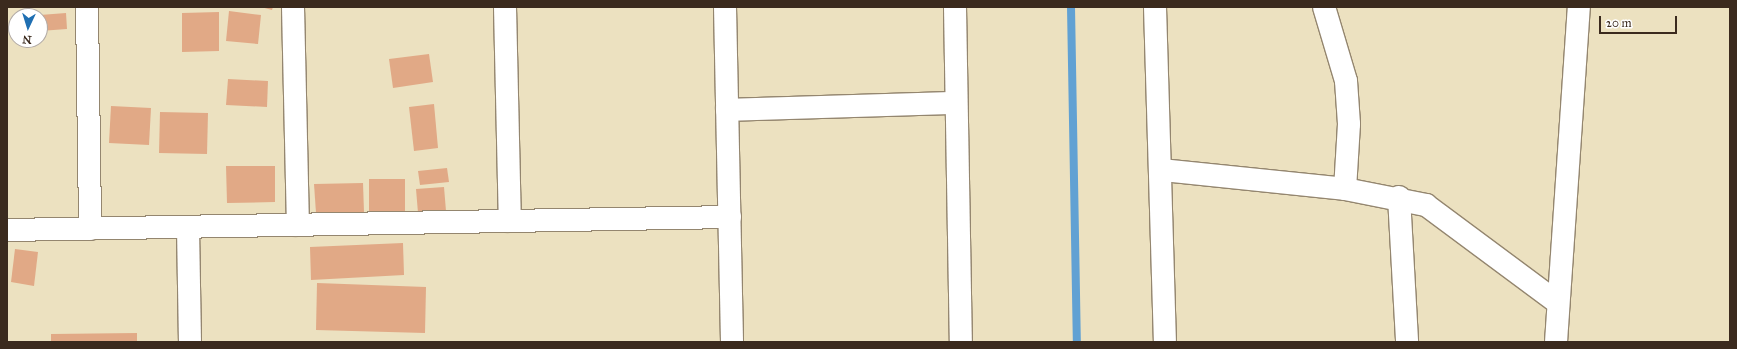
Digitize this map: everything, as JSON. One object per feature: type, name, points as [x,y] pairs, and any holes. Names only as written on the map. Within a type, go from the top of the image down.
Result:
[{"type":"street","points":[[87,7],[90,229]]},
{"type":"street","points":[[293,7],[298,225]]},
{"type":"street","points":[[505,7],[510,221]]},
{"type":"street","points":[[725,7],[732,342]]},
{"type":"street","points":[[955,7],[961,342]]},
{"type":"street","points":[[1155,7],[1162,170],[1165,342]]},
{"type":"street","points":[[1324,7],[1346,81],[1349,124],[1345,189]]},
{"type":"street","points":[[1556,342],[1578,7]]},
{"type":"street","points":[[727,110],[956,103]]},
{"type":"street","points":[[1162,170],[1345,189],[1399,197],[1426,205],[1558,303]]},
{"type":"street","points":[[1399,197],[1407,342]]},
{"type":"street","points":[[7,230],[188,228],[730,217]]},
{"type":"street","points":[[188,228],[190,342]]},
{"type":"building","points":[[261,7],[273,7],[272,10]]},
{"type":"building","points":[[229,11],[261,15],[258,44],[226,41]]},
{"type":"building","points":[[219,12],[219,51],[182,52],[182,13]]},
{"type":"building","points":[[66,13],[67,29],[48,30],[48,14]]},
{"type":"building","points":[[429,54],[433,82],[393,88],[389,59]]},
{"type":"building","points":[[228,79],[268,81],[267,107],[226,105]]},
{"type":"building","points":[[434,104],[438,148],[414,151],[409,107]]},
{"type":"building","points":[[111,106],[151,108],[149,145],[109,143]]},
{"type":"building","points":[[160,112],[208,113],[207,154],[159,153]]},
{"type":"building","points":[[226,166],[275,166],[275,202],[227,203]]},
{"type":"building","points":[[447,168],[449,182],[420,185],[418,171]]},
{"type":"building","points":[[369,179],[405,179],[405,213],[369,212]]},
{"type":"building","points":[[363,183],[364,212],[316,213],[314,184]]},
{"type":"building","points":[[444,187],[446,211],[418,213],[416,189]]},
{"type":"building","points":[[403,243],[404,275],[311,280],[310,247]]},
{"type":"building","points":[[15,249],[38,252],[34,286],[11,282]]},
{"type":"building","points":[[317,283],[426,287],[425,333],[316,330]]},
{"type":"building","points":[[137,333],[137,342],[51,342],[51,334]]},
{"type":"waterway","points":[[1071,7],[1077,342]]}]
